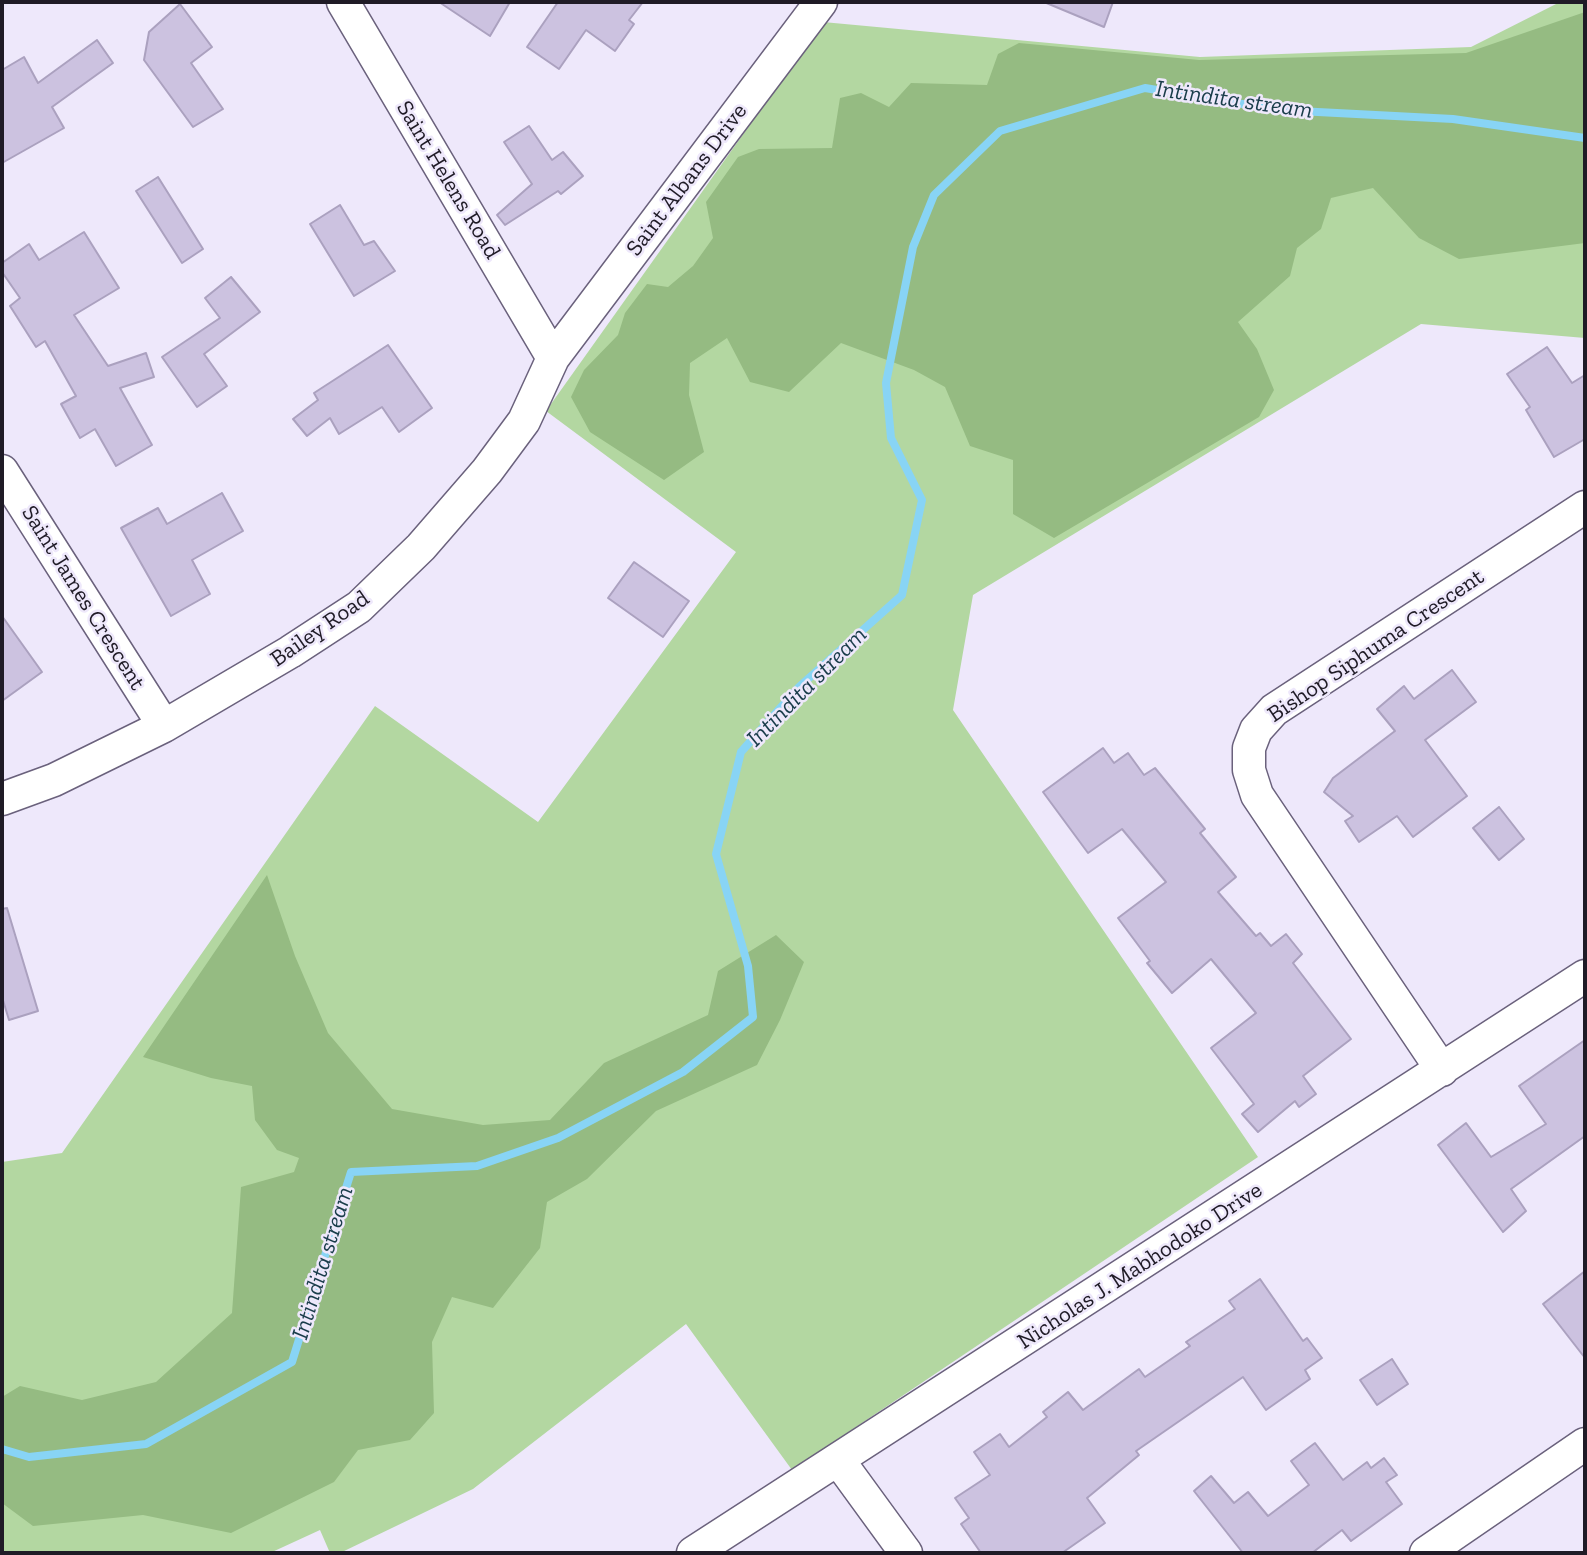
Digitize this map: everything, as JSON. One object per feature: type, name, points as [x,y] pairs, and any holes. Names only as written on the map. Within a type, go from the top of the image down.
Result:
[{"type":"street","name":"Saint Helens Road","points":[[343,2],[553,358]]},
{"type":"street","name":"Saint Albans Drive","points":[[553,358],[821,2]]},
{"type":"street","name":"Bailey Road","points":[[2,799],[54,780],[164,726],[290,652],[359,607],[421,547],[487,471],[524,421],[553,358]]},
{"type":"street","name":"Saint James Crescent","points":[[2,471],[164,726]]},
{"type":"street","name":"Bishop Siphuma Crescent","points":[[1442,1070],[1257,795],[1249,770],[1249,748],[1256,730],[1274,710],[1585,507]]},
{"type":"street","name":"Nicholas J. Mabhodoko Drive","points":[[693,1553],[1585,976]]},
{"type":"street","points":[[1426,1553],[1585,1444]]},
{"type":"street","points":[[839,1461],[906,1553]]},
{"type":"green space","points":[[1560,2],[1585,2],[1585,338],[1421,324],[973,595],[953,710],[1258,1157],[792,1470],[686,1324],[473,1489],[340,1553],[330,1553],[320,1530],[270,1553],[2,1553],[2,1162],[62,1153],[375,706],[538,822],[736,552],[546,411],[823,22],[1200,57],[1471,47]]},
{"type":"green space","points":[[1585,12],[1585,243],[1459,259],[1419,238],[1373,188],[1331,198],[1321,229],[1297,248],[1290,276],[1238,322],[1257,349],[1274,390],[1259,417],[1054,538],[1013,514],[1013,460],[970,446],[945,387],[914,370],[841,343],[789,392],[750,382],[727,338],[690,363],[689,395],[704,452],[664,480],[590,432],[571,397],[584,370],[618,335],[625,313],[647,284],[668,287],[693,266],[713,238],[706,202],[738,157],[759,149],[832,148],[840,98],[861,93],[889,107],[911,83],[987,85],[998,54],[1019,43],[1199,60],[1466,53]]},
{"type":"green space","points":[[267,875],[295,956],[328,1033],[392,1109],[483,1125],[550,1120],[604,1063],[708,1015],[718,971],[776,935],[804,962],[780,1020],[757,1065],[656,1111],[587,1179],[547,1202],[540,1248],[493,1308],[452,1297],[432,1342],[434,1413],[410,1440],[358,1450],[334,1482],[231,1533],[143,1515],[33,1526],[2,1503],[2,1397],[20,1386],[82,1400],[156,1382],[232,1313],[241,1187],[294,1172],[299,1158],[277,1150],[255,1120],[252,1086],[211,1078],[143,1057]]},
{"type":"building","points":[[439,2],[510,2],[490,36]]},
{"type":"building","points":[[558,2],[643,2],[629,20],[634,24],[615,51],[586,30],[559,69],[527,47]]},
{"type":"building","points":[[1044,2],[1113,2],[1104,27]]},
{"type":"building","points":[[180,4],[212,47],[191,63],[223,109],[193,127],[144,60],[149,32]]},
{"type":"building","points":[[97,40],[113,63],[52,107],[64,128],[2,163],[2,70],[24,57],[38,83]]},
{"type":"building","points":[[529,126],[552,160],[563,152],[583,176],[561,194],[558,191],[505,225],[497,215],[532,184],[504,142]]},
{"type":"building","points":[[158,177],[203,249],[182,263],[136,191]]},
{"type":"building","points":[[340,205],[364,245],[374,241],[395,271],[354,296],[310,224]]},
{"type":"building","points":[[84,232],[119,288],[74,315],[108,366],[146,353],[154,377],[120,388],[152,445],[116,466],[95,429],[80,438],[61,404],[76,396],[45,341],[36,347],[10,306],[20,298],[2,272],[2,263],[29,244],[39,260]]},
{"type":"building","points":[[231,277],[260,312],[204,354],[227,386],[197,407],[162,357],[220,318],[205,298]]},
{"type":"building","points":[[388,345],[432,408],[399,432],[382,407],[339,434],[330,418],[307,436],[293,419],[318,400],[314,393]]},
{"type":"building","points":[[1547,347],[1572,383],[1585,375],[1585,439],[1554,457],[1526,410],[1530,407],[1507,374]]},
{"type":"building","points":[[222,493],[243,531],[192,560],[210,594],[171,616],[121,528],[158,508],[167,524]]},
{"type":"building","points":[[634,562],[689,601],[663,637],[608,598]]},
{"type":"building","points":[[2,616],[42,672],[2,701]]},
{"type":"building","points":[[1452,670],[1476,702],[1425,740],[1467,796],[1413,837],[1397,816],[1359,842],[1345,821],[1353,816],[1324,792],[1333,778],[1395,731],[1377,709],[1404,686],[1414,699]]},
{"type":"building","points":[[1103,748],[1114,763],[1128,753],[1144,775],[1155,768],[1205,829],[1200,833],[1236,877],[1218,892],[1256,936],[1260,933],[1271,946],[1286,934],[1302,954],[1293,963],[1351,1039],[1303,1076],[1316,1094],[1299,1107],[1295,1101],[1258,1132],[1242,1114],[1254,1104],[1211,1048],[1256,1013],[1211,959],[1172,993],[1147,963],[1150,961],[1118,918],[1166,882],[1122,829],[1088,853],[1043,792]]},
{"type":"building","points":[[1499,807],[1524,839],[1499,860],[1473,828]]},
{"type":"building","points":[[7,908],[38,1011],[9,1020],[2,997],[2,909]]},
{"type":"building","points":[[1585,1040],[1585,1136],[1511,1189],[1526,1211],[1503,1232],[1438,1145],[1466,1123],[1491,1157],[1546,1124],[1519,1086]]},
{"type":"building","points":[[1585,1271],[1585,1358],[1543,1304]]},
{"type":"building","points":[[1260,1279],[1303,1341],[1307,1338],[1322,1358],[1305,1370],[1310,1379],[1266,1410],[1243,1377],[1136,1451],[1139,1455],[1087,1498],[1105,1523],[1062,1553],[981,1553],[961,1524],[969,1518],[955,1498],[990,1475],[974,1452],[1000,1434],[1009,1447],[1047,1417],[1043,1412],[1068,1392],[1083,1410],[1139,1369],[1145,1377],[1190,1346],[1186,1342],[1235,1309],[1229,1301]]},
{"type":"building","points":[[1392,1359],[1408,1384],[1377,1405],[1360,1380]]},
{"type":"building","points":[[1315,1443],[1343,1480],[1367,1462],[1371,1468],[1384,1458],[1397,1475],[1386,1482],[1402,1504],[1351,1541],[1342,1530],[1312,1553],[1243,1553],[1194,1491],[1211,1476],[1234,1503],[1248,1492],[1268,1516],[1309,1485],[1291,1461]]},
{"type":"waterway","name":"Intindita stream","points":[[2,1449],[29,1457],[146,1444],[292,1362],[351,1172],[477,1166],[558,1138],[683,1072],[753,1017],[748,966],[716,854],[741,752],[799,687],[902,595],[922,500],[891,438],[886,383],[913,247],[934,195],[1000,131],[1145,88],[1279,110],[1453,119],[1585,138]]}]
